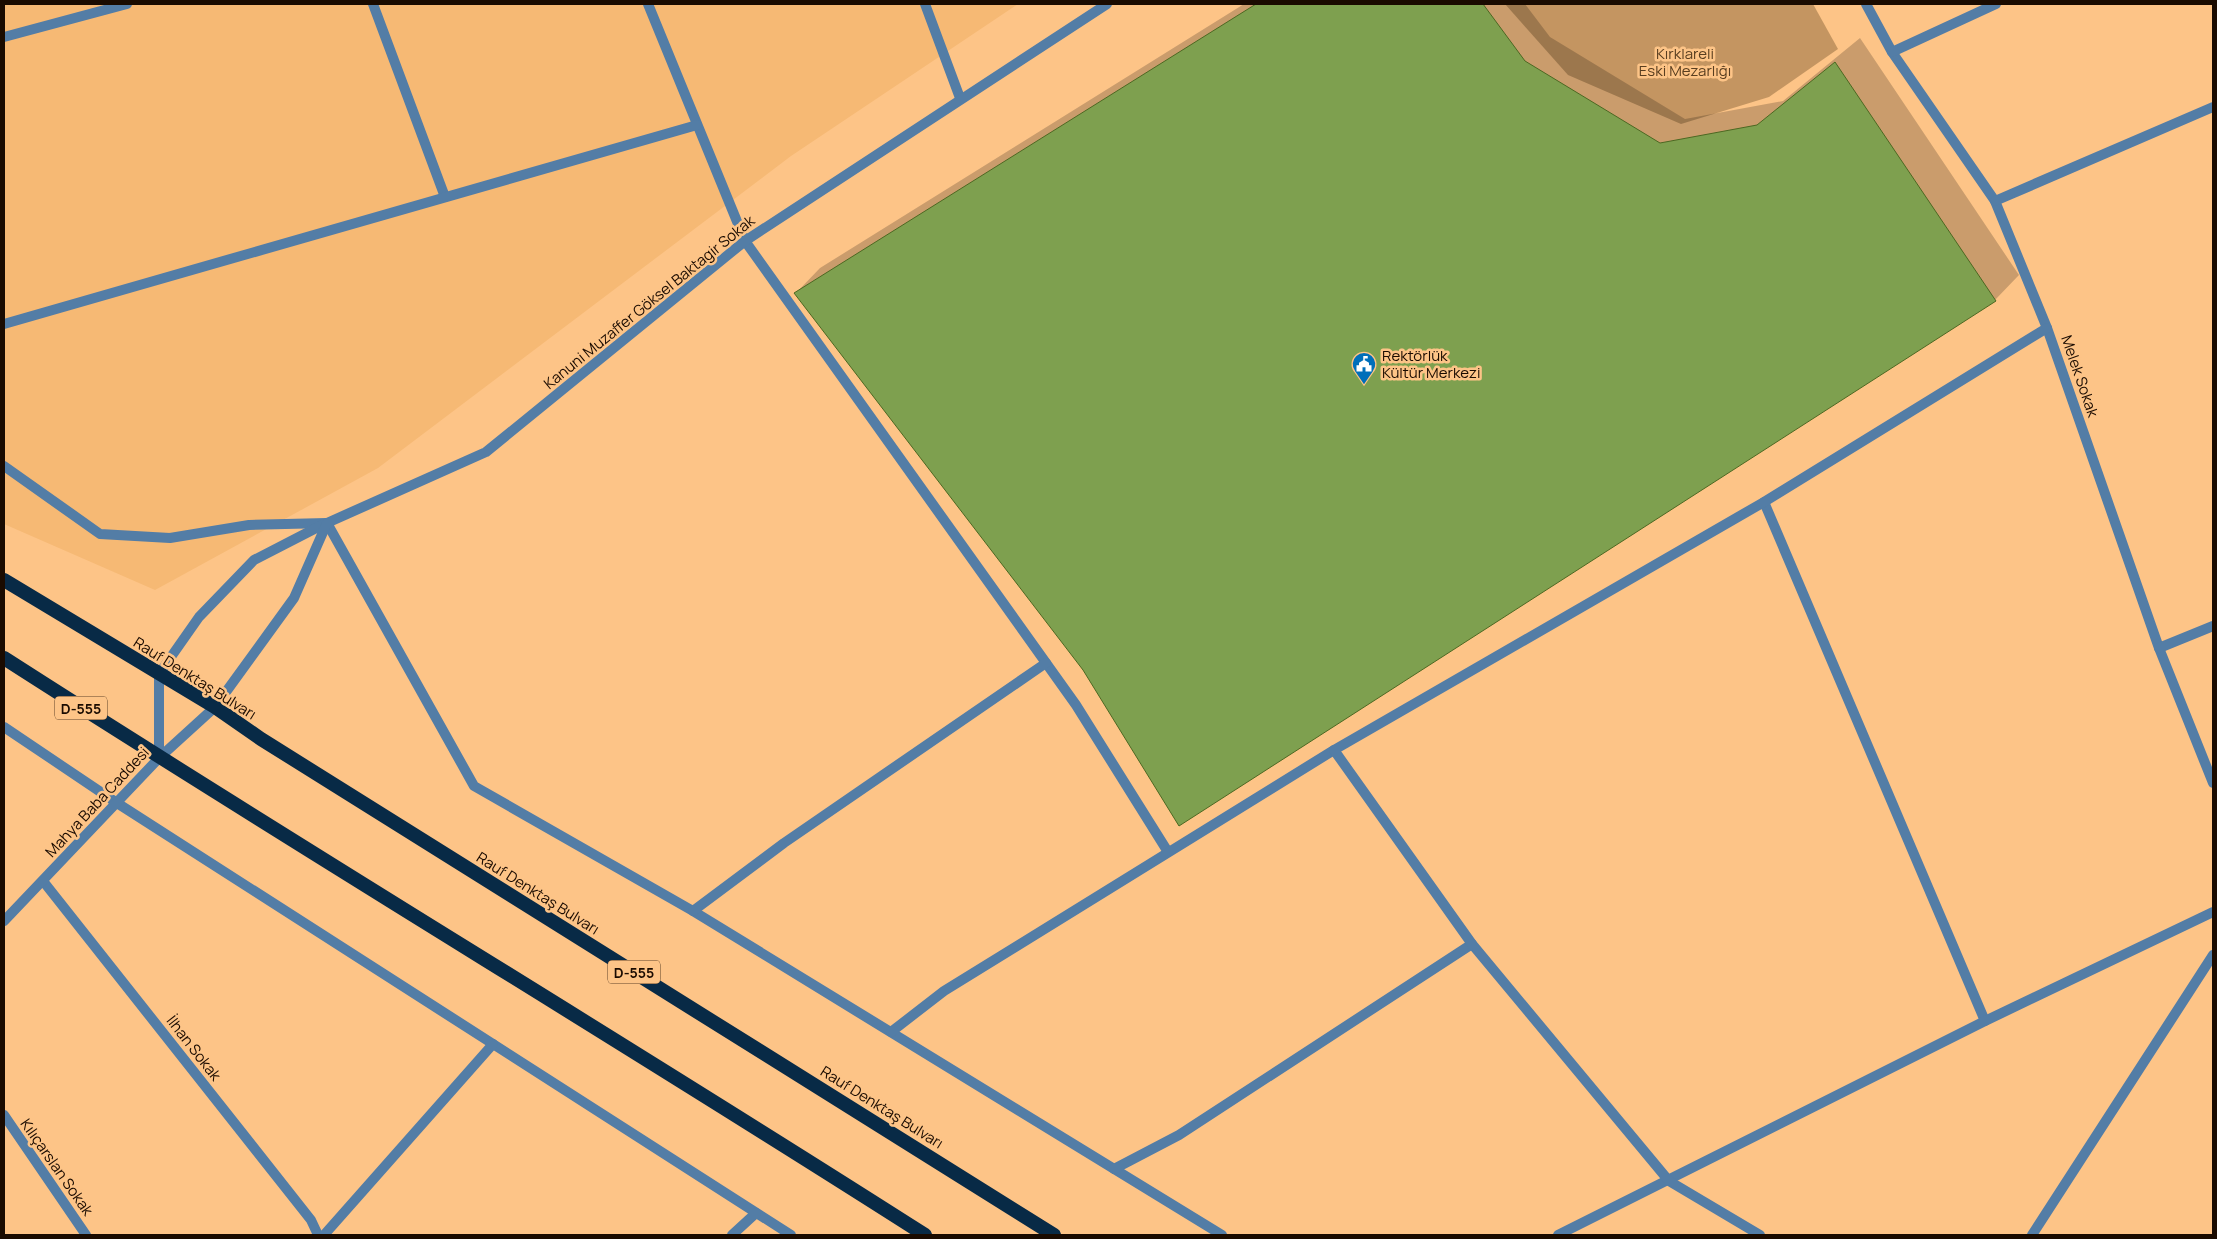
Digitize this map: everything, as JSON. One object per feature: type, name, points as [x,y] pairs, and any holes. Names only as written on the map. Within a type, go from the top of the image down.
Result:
[{"type":"highway","name":"Rauf Denktaş Bulvarı","points":[[4,580],[215,707],[261,739],[1054,1235]]},
{"type":"highway","name":"D-555","points":[[4,658],[160,758],[714,1100],[925,1235]]},
{"type":"street","points":[[4,38],[127,4]]},
{"type":"street","points":[[373,4],[445,197]]},
{"type":"street","points":[[648,4],[745,241],[1076,705],[1168,852]]},
{"type":"street","points":[[925,4],[960,98]]},
{"type":"street","name":"Kanuni Muzaffer Göksel Baktagir Sokak","points":[[159,674],[199,617],[254,560],[327,523],[486,452],[745,241],[960,98],[1107,4]]},
{"type":"street","name":"Melek Sokak","points":[[1866,4],[1892,52],[1994,201],[2047,328],[2159,648],[2213,783]]},
{"type":"street","points":[[1892,52],[1996,4]]},
{"type":"street","points":[[1994,201],[2212,111]]},
{"type":"street","points":[[4,324],[697,125]]},
{"type":"street","points":[[891,1032],[944,991],[1334,750],[1764,502],[2047,328]]},
{"type":"street","points":[[4,466],[100,534],[170,538],[249,525],[327,523]]},
{"type":"street","points":[[1764,502],[1985,1021]]},
{"type":"street","points":[[215,707],[294,598],[327,523]]},
{"type":"street","points":[[327,523],[474,786],[694,911],[1222,1235]]},
{"type":"street","points":[[2159,648],[2213,626]]},
{"type":"street","points":[[694,911],[784,843],[1046,663]]},
{"type":"street","points":[[159,674],[160,758]]},
{"type":"street","name":"Mahya Baba Caddesi","points":[[4,921],[160,758],[215,707]]},
{"type":"street","points":[[4,727],[118,803],[791,1235]]},
{"type":"street","points":[[1334,750],[1472,944],[1669,1181],[1760,1235]]},
{"type":"street","name":"İlhan Sokak","points":[[43,881],[311,1220],[318,1235]]},
{"type":"street","points":[[1558,1235],[1985,1021],[2213,912]]},
{"type":"street","points":[[1114,1169],[1179,1135],[1472,944]]},
{"type":"street","points":[[2032,1235],[2213,955]]},
{"type":"street","points":[[324,1235],[493,1044]]},
{"type":"street","name":"Kılıçarslan Sokak","points":[[4,1115],[86,1235]]},
{"type":"street","points":[[732,1235],[756,1213]]},
{"type":"shaded area","points":[[4,4],[1018,4],[791,156],[378,468],[155,590],[4,524]]},
{"type":"green space","name":"Kırklareli Eski Mezarlığı","points":[[1505,4],[1813,4],[1838,49],[1769,97],[1681,124],[1568,75]]},
{"type":"building","name":"Rektörlük Kültür Merkezi","points":[[1256,4],[1483,4],[1525,61],[1660,143],[1757,125],[1835,62],[1996,301],[1179,826],[1083,670],[794,293]]},
{"type":"place","name":"Rektörlük Kültür Merkezi","points":[[1364,385]]}]
